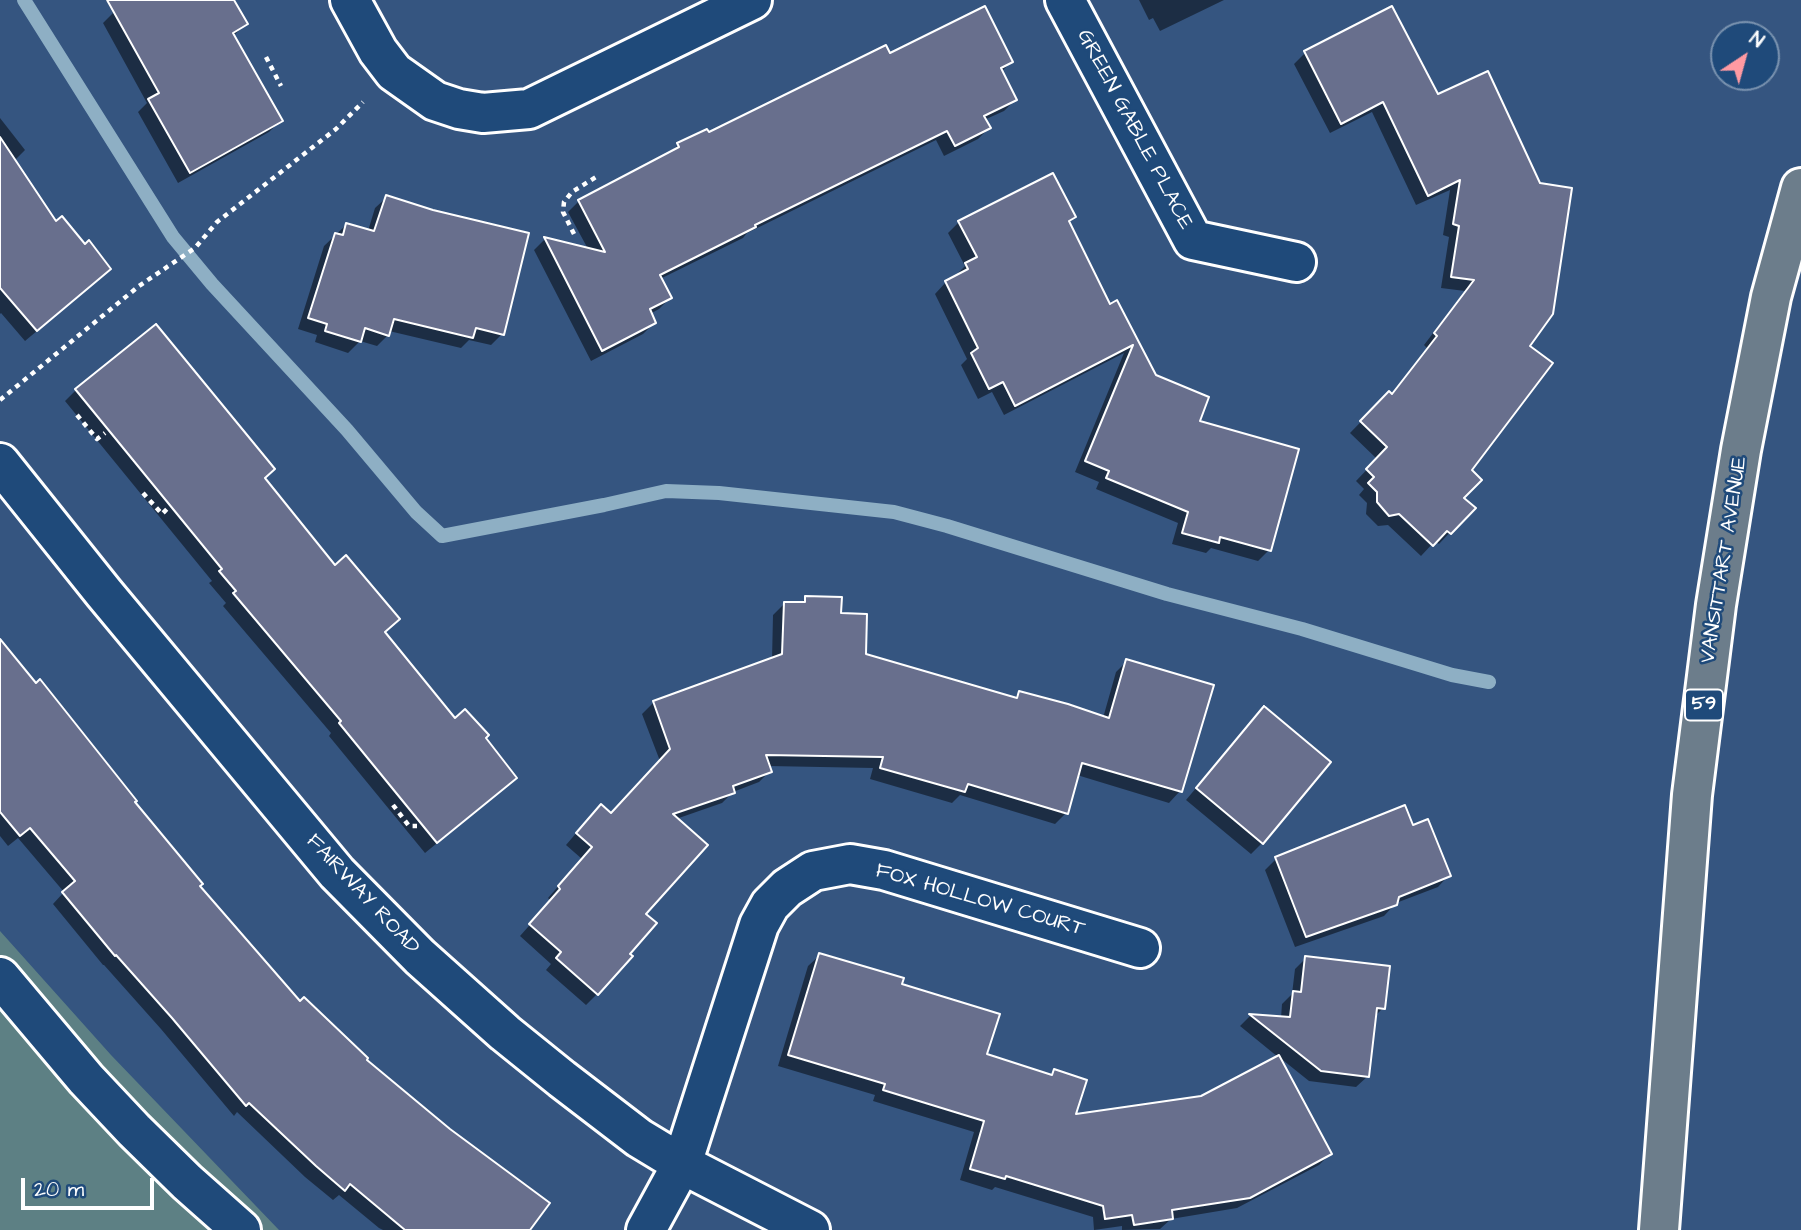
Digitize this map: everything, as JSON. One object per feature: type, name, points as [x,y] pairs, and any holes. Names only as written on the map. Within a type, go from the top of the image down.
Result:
[{"type":"main road","name":"VANSITTART AVENUE","points":[[1659,1230],[1692,795],[1716,605],[1741,450],[1770,297],[1801,188]]},
{"type":"street","points":[[350,0],[378,51],[394,72],[435,101],[458,109],[483,113],[529,109],[752,0]]},
{"type":"street","name":"GREEN GABLE PLACE","points":[[1065,0],[1193,240],[1296,262]]},
{"type":"street","name":"FAIRWAY ROAD","points":[[0,463],[104,593],[337,873],[420,957],[505,1033],[639,1138],[682,1164],[810,1230]]},
{"type":"street","name":"FOX HOLLOW COURT","points":[[646,1230],[682,1164],[758,925],[770,905],[787,888],[813,871],[850,864],[884,870],[1140,948]]},
{"type":"street","points":[[0,977],[86,1079],[134,1130],[187,1182],[242,1230]]},
{"type":"path","points":[[266,57],[281,86]]},
{"type":"path","points":[[0,400],[139,286],[195,248],[217,222],[336,129],[394,72]]},
{"type":"path","points":[[574,234],[563,212],[564,202],[572,192],[596,177]]},
{"type":"path","points":[[77,415],[97,439],[104,433]]},
{"type":"path","points":[[143,493],[162,514],[167,509]]},
{"type":"path","points":[[393,806],[409,825],[417,826]]},
{"type":"green space","points":[[0,931],[111,1055],[279,1230],[0,1230]]},
{"type":"building","points":[[107,0],[234,0],[248,24],[233,33],[283,121],[190,173],[148,99],[159,93]]},
{"type":"building","points":[[985,6],[1013,62],[1001,68],[1017,100],[984,116],[991,128],[955,146],[947,131],[660,275],[672,298],[650,309],[656,323],[602,351],[544,237],[605,252],[578,200],[679,147],[677,143],[707,129],[709,132],[886,45],[890,53]]},
{"type":"building","points":[[1392,6],[1438,94],[1488,71],[1540,183],[1572,188],[1553,314],[1530,346],[1553,363],[1472,470],[1482,480],[1464,498],[1476,508],[1451,534],[1447,531],[1433,546],[1399,514],[1389,516],[1377,502],[1377,492],[1368,483],[1374,477],[1366,469],[1387,447],[1360,421],[1389,391],[1392,394],[1437,336],[1434,333],[1474,280],[1451,277],[1459,226],[1453,224],[1460,180],[1428,196],[1383,102],[1341,124],[1304,51]]},
{"type":"building","points":[[0,137],[56,221],[62,216],[85,244],[89,240],[111,269],[37,331],[0,288]]},
{"type":"building","points":[[1053,173],[1076,217],[1069,221],[1110,304],[1117,300],[1156,375],[1209,397],[1200,421],[1299,449],[1271,551],[1220,537],[1219,543],[1182,533],[1188,512],[1106,478],[1109,471],[1085,461],[1133,345],[1015,406],[1003,382],[989,389],[971,353],[978,348],[945,281],[968,269],[965,263],[977,257],[958,221]]},
{"type":"building","points":[[386,195],[433,210],[529,233],[504,335],[476,328],[473,338],[394,319],[389,336],[365,328],[361,342],[325,331],[327,324],[308,318],[335,233],[343,235],[346,223],[374,231]]},
{"type":"building","points":[[156,324],[275,469],[265,478],[335,565],[346,555],[400,619],[385,632],[455,718],[465,709],[489,735],[486,738],[517,778],[437,843],[339,723],[341,721],[233,593],[236,591],[219,571],[222,569],[75,389]]},
{"type":"building","points":[[805,596],[842,597],[841,613],[867,614],[866,654],[1017,698],[1019,691],[1109,718],[1126,659],[1214,685],[1182,792],[1082,763],[1068,814],[968,784],[965,792],[880,768],[883,757],[766,755],[772,772],[733,786],[735,793],[673,814],[708,845],[646,914],[657,923],[630,954],[633,956],[598,995],[556,958],[561,952],[529,924],[592,847],[576,833],[601,804],[611,813],[670,749],[653,701],[782,654],[784,602],[805,602]]},
{"type":"building","points":[[0,639],[36,683],[40,679],[137,801],[135,802],[203,884],[200,886],[300,1001],[304,997],[368,1058],[367,1060],[450,1129],[550,1203],[530,1230],[405,1230],[350,1184],[345,1191],[249,1103],[246,1106],[62,892],[75,881],[30,828],[20,836],[0,812]]},
{"type":"building","points":[[1264,706],[1331,762],[1263,844],[1196,788]]},
{"type":"building","points":[[1405,805],[1413,825],[1428,819],[1451,876],[1399,897],[1397,905],[1306,937],[1275,857]]},
{"type":"building","points":[[819,953],[904,978],[902,984],[1000,1014],[987,1054],[1052,1075],[1054,1069],[1087,1080],[1076,1114],[1201,1096],[1279,1055],[1332,1154],[1250,1198],[1172,1210],[1173,1219],[1134,1225],[1132,1215],[1105,1219],[1103,1206],[1006,1176],[1005,1179],[970,1169],[984,1121],[883,1090],[885,1084],[788,1055]]},
{"type":"building","points":[[1305,956],[1390,966],[1385,1009],[1377,1008],[1369,1077],[1321,1071],[1249,1014],[1290,1017],[1293,991],[1301,992]]},
{"type":"waterway","points":[[24,0],[173,237],[212,284],[347,430],[416,512],[442,536],[666,491],[719,493],[894,512],[1167,594],[1302,629],[1452,675],[1489,682]]}]
